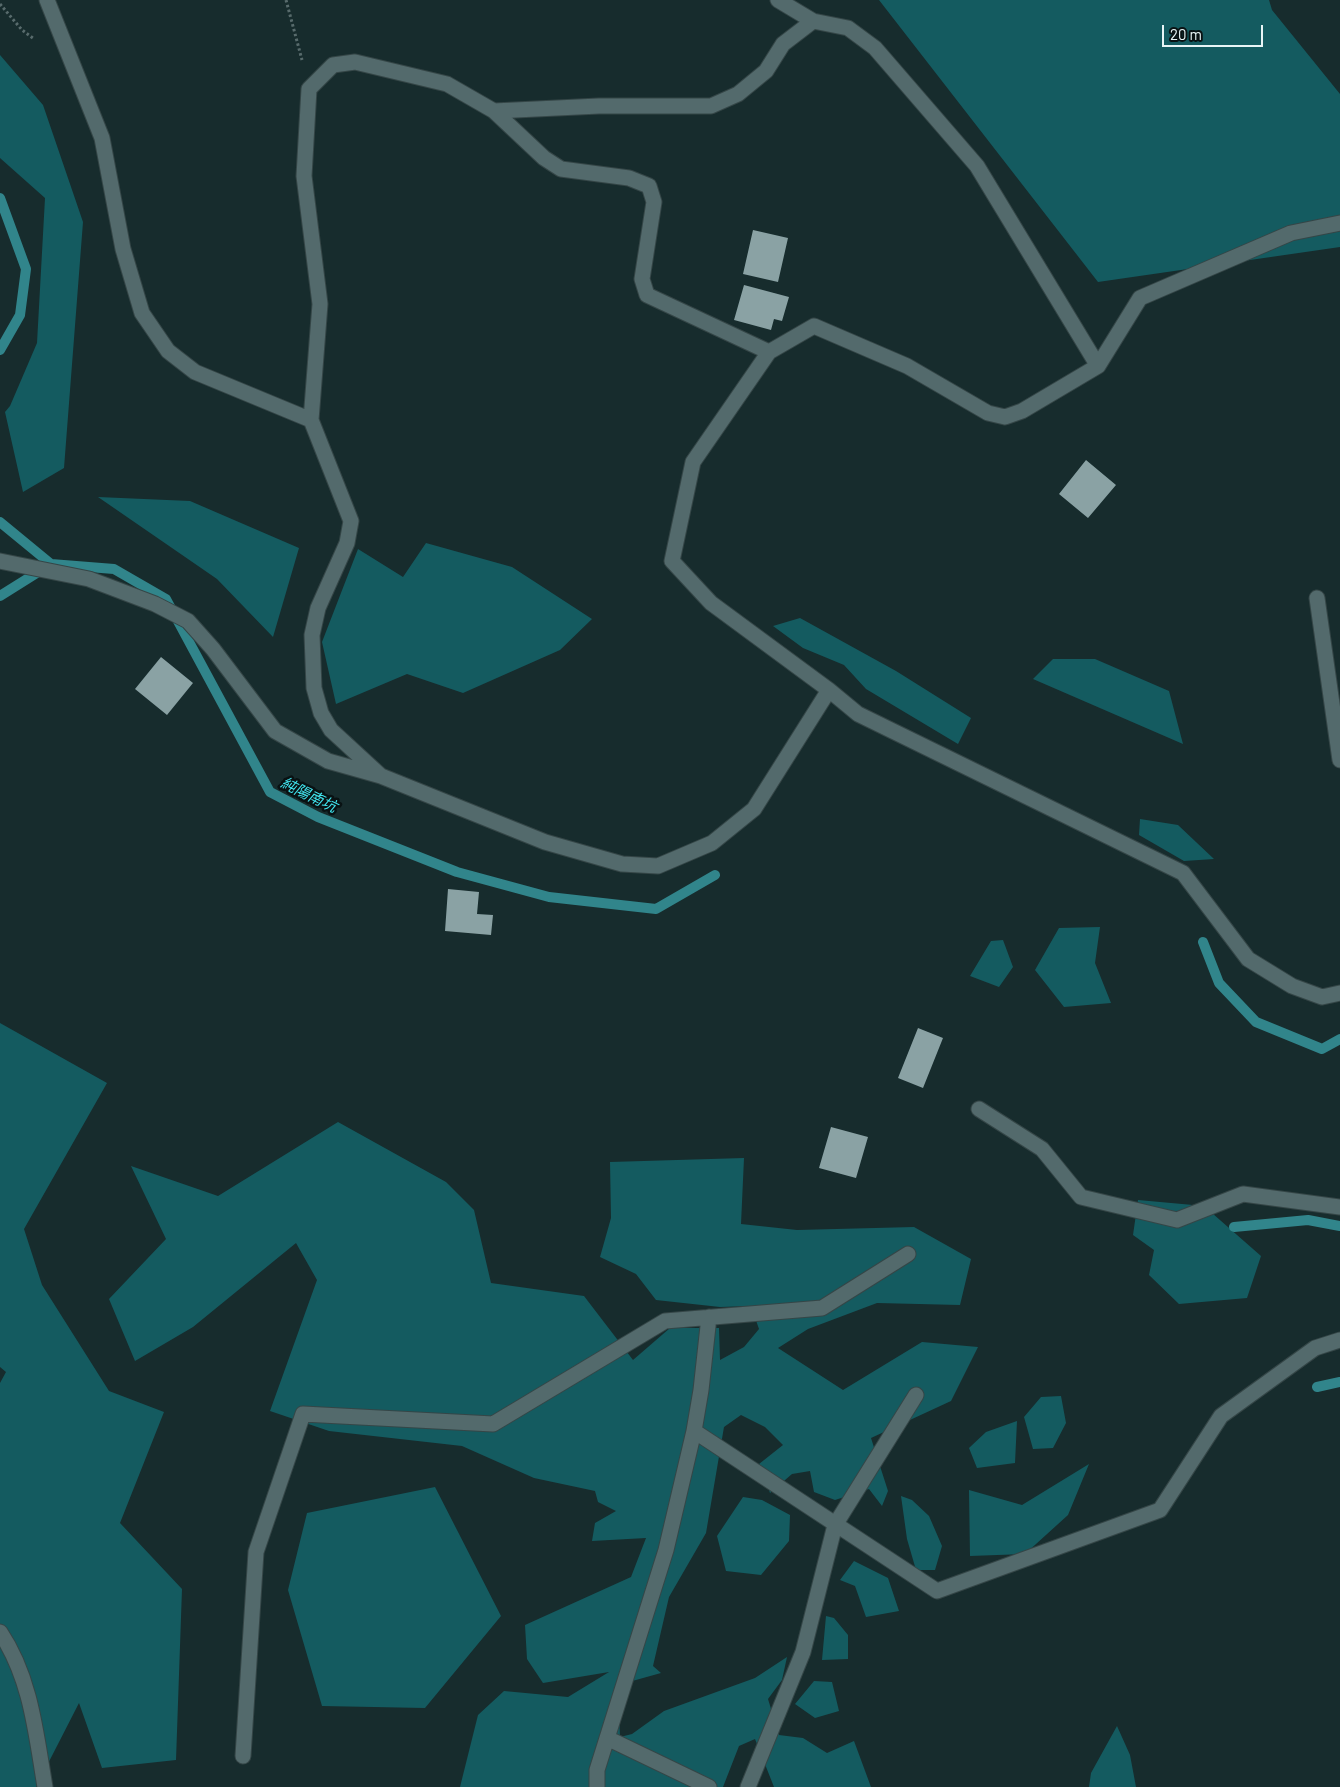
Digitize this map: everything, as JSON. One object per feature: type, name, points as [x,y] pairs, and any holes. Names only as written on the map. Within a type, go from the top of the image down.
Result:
[{"type":"street","points":[[47,0],[102,138],[123,249],[142,313],[168,351],[195,372],[311,420]]},
{"type":"street","points":[[778,0],[813,21],[848,28],[874,48],[977,166],[1098,366]]},
{"type":"street","points":[[494,111],[599,106],[711,106],[738,94],[766,71],[783,44],[813,21]]},
{"type":"street","points":[[381,776],[331,730],[321,713],[314,688],[312,635],[318,608],[346,543],[351,521],[311,420],[320,304],[304,176],[309,89],[333,65],[355,62],[447,84],[494,111],[544,158],[560,169],[629,178],[649,186],[654,202],[642,279],[647,296],[769,352]]},
{"type":"street","points":[[1340,223],[1291,233],[1140,298],[1098,366],[1022,411],[1005,417],[988,413],[907,366],[814,326],[769,352],[693,462],[672,561],[711,603],[829,690],[858,714],[1183,872],[1248,959],[1292,986],[1322,997],[1340,993]]},
{"type":"street","points":[[0,560],[89,579],[155,604],[188,621],[213,650],[275,731],[328,761],[381,776],[545,842],[622,864],[658,866],[712,842],[754,809],[829,690]]},
{"type":"street","points":[[1317,598],[1340,760]]},
{"type":"street","points":[[979,1109],[1042,1149],[1081,1197],[1177,1220],[1243,1194],[1340,1207]]},
{"type":"street","points":[[243,1756],[256,1552],[303,1414],[492,1424],[665,1320],[822,1308],[908,1254]]},
{"type":"street","points":[[597,1787],[597,1770],[666,1550],[702,1390],[709,1317]]},
{"type":"street","points":[[694,1430],[937,1591],[1160,1510],[1221,1416],[1315,1348],[1340,1340]]},
{"type":"street","points":[[748,1787],[804,1652],[835,1525],[916,1395]]},
{"type":"street","points":[[0,1632],[17,1663],[26,1686],[45,1787]]},
{"type":"street","points":[[607,1738],[709,1787]]},
{"type":"path","points":[[286,0],[309,89]]},
{"type":"shaded area","points":[[879,0],[1269,0],[1272,10],[1340,94],[1340,247],[1098,282]]},
{"type":"shaded area","points":[[0,55],[43,105],[83,222],[64,468],[23,492],[5,412],[10,406],[37,343],[45,198],[0,158]]},
{"type":"shaded area","points":[[98,497],[190,501],[299,548],[273,637],[217,579]]},
{"type":"shaded area","points":[[426,543],[512,567],[592,619],[560,650],[463,693],[407,674],[336,704],[322,642],[358,549],[403,577]]},
{"type":"shaded area","points":[[800,618],[896,671],[971,718],[958,744],[866,689],[844,665],[803,648],[773,626]]},
{"type":"shaded area","points":[[1053,659],[1095,659],[1169,691],[1183,744],[1033,679]]},
{"type":"shaded area","points":[[1140,819],[1178,825],[1214,859],[1184,861],[1139,835]]},
{"type":"shaded area","points":[[1100,927],[1095,963],[1111,1003],[1064,1007],[1035,970],[1059,928]]},
{"type":"shaded area","points":[[1003,940],[1013,967],[999,987],[970,976],[991,941]]},
{"type":"shaded area","points":[[0,1023],[107,1083],[24,1229],[42,1285],[109,1391],[164,1412],[120,1523],[182,1589],[176,1760],[102,1768],[79,1703],[36,1787],[0,1787],[0,1383],[6,1372],[0,1367]]},
{"type":"shaded area","points":[[338,1122],[446,1182],[474,1210],[491,1283],[584,1296],[633,1360],[670,1328],[719,1328],[720,1360],[744,1347],[759,1329],[751,1306],[720,1307],[656,1300],[636,1274],[600,1257],[611,1218],[610,1162],[744,1158],[741,1224],[797,1230],[914,1227],[971,1259],[960,1305],[877,1303],[808,1329],[778,1348],[843,1390],[922,1342],[978,1347],[951,1401],[871,1438],[888,1491],[882,1506],[869,1489],[835,1500],[814,1492],[810,1471],[792,1474],[770,1493],[759,1464],[783,1445],[765,1427],[741,1415],[724,1427],[706,1533],[669,1597],[653,1666],[661,1673],[618,1685],[620,1737],[632,1734],[664,1711],[755,1678],[787,1657],[782,1680],[768,1699],[779,1735],[803,1738],[827,1753],[854,1741],[871,1787],[774,1787],[755,1739],[739,1746],[723,1787],[460,1787],[478,1715],[504,1691],[568,1697],[609,1672],[543,1683],[527,1659],[525,1625],[631,1577],[646,1538],[592,1541],[595,1523],[616,1511],[598,1502],[595,1491],[534,1478],[462,1446],[329,1431],[270,1411],[317,1280],[296,1243],[193,1327],[135,1361],[109,1299],[166,1239],[131,1166],[218,1196]]},
{"type":"shaded area","points":[[1138,1200],[1204,1206],[1261,1256],[1247,1298],[1179,1304],[1149,1275],[1154,1250],[1133,1235]]},
{"type":"shaded area","points":[[1061,1396],[1066,1423],[1053,1448],[1033,1449],[1024,1417],[1041,1397]]},
{"type":"shaded area","points":[[1017,1421],[1015,1463],[977,1468],[969,1448],[986,1432]]},
{"type":"shaded area","points":[[1089,1464],[1068,1515],[1025,1554],[970,1556],[969,1490],[1022,1505]]},
{"type":"shaded area","points":[[435,1487],[501,1616],[425,1708],[322,1706],[288,1590],[307,1513]]},
{"type":"shaded area","points":[[901,1496],[912,1500],[929,1516],[942,1546],[935,1570],[916,1570],[907,1539]]},
{"type":"shaded area","points":[[743,1497],[762,1500],[790,1515],[789,1541],[761,1575],[726,1571],[717,1536]]},
{"type":"shaded area","points":[[854,1561],[888,1578],[899,1611],[866,1617],[855,1586],[840,1580]]},
{"type":"shaded area","points":[[826,1616],[834,1618],[848,1635],[848,1659],[822,1660]]},
{"type":"shaded area","points":[[814,1681],[832,1682],[839,1711],[815,1718],[795,1704]]},
{"type":"shaded area","points":[[1117,1726],[1130,1755],[1136,1787],[1089,1787],[1091,1773]]},
{"type":"building","points":[[753,230],[788,238],[778,282],[743,274]]},
{"type":"building","points":[[744,285],[789,297],[782,321],[774,319],[771,330],[734,320]]},
{"type":"building","points":[[1086,460],[1116,485],[1088,518],[1059,494]]},
{"type":"building","points":[[161,657],[193,683],[167,715],[135,689]]},
{"type":"building","points":[[448,889],[479,892],[477,914],[493,915],[491,935],[445,931]]},
{"type":"building","points":[[918,1028],[943,1038],[923,1088],[898,1078]]},
{"type":"building","points":[[831,1127],[868,1137],[856,1178],[819,1168]]},
{"type":"waterway","points":[[0,198],[26,269],[20,315],[0,350]]},
{"type":"waterway","points":[[0,522],[51,564]]},
{"type":"waterway","name":"純陽南坑","points":[[0,596],[51,564],[114,569],[166,599],[270,792],[318,817],[457,872],[549,897],[656,909],[715,875]]},
{"type":"waterway","points":[[1203,942],[1219,983],[1256,1022],[1322,1049],[1340,1039]]},
{"type":"waterway","points":[[1234,1227],[1308,1220],[1340,1226]]},
{"type":"waterway","points":[[1317,1387],[1340,1382]]}]
